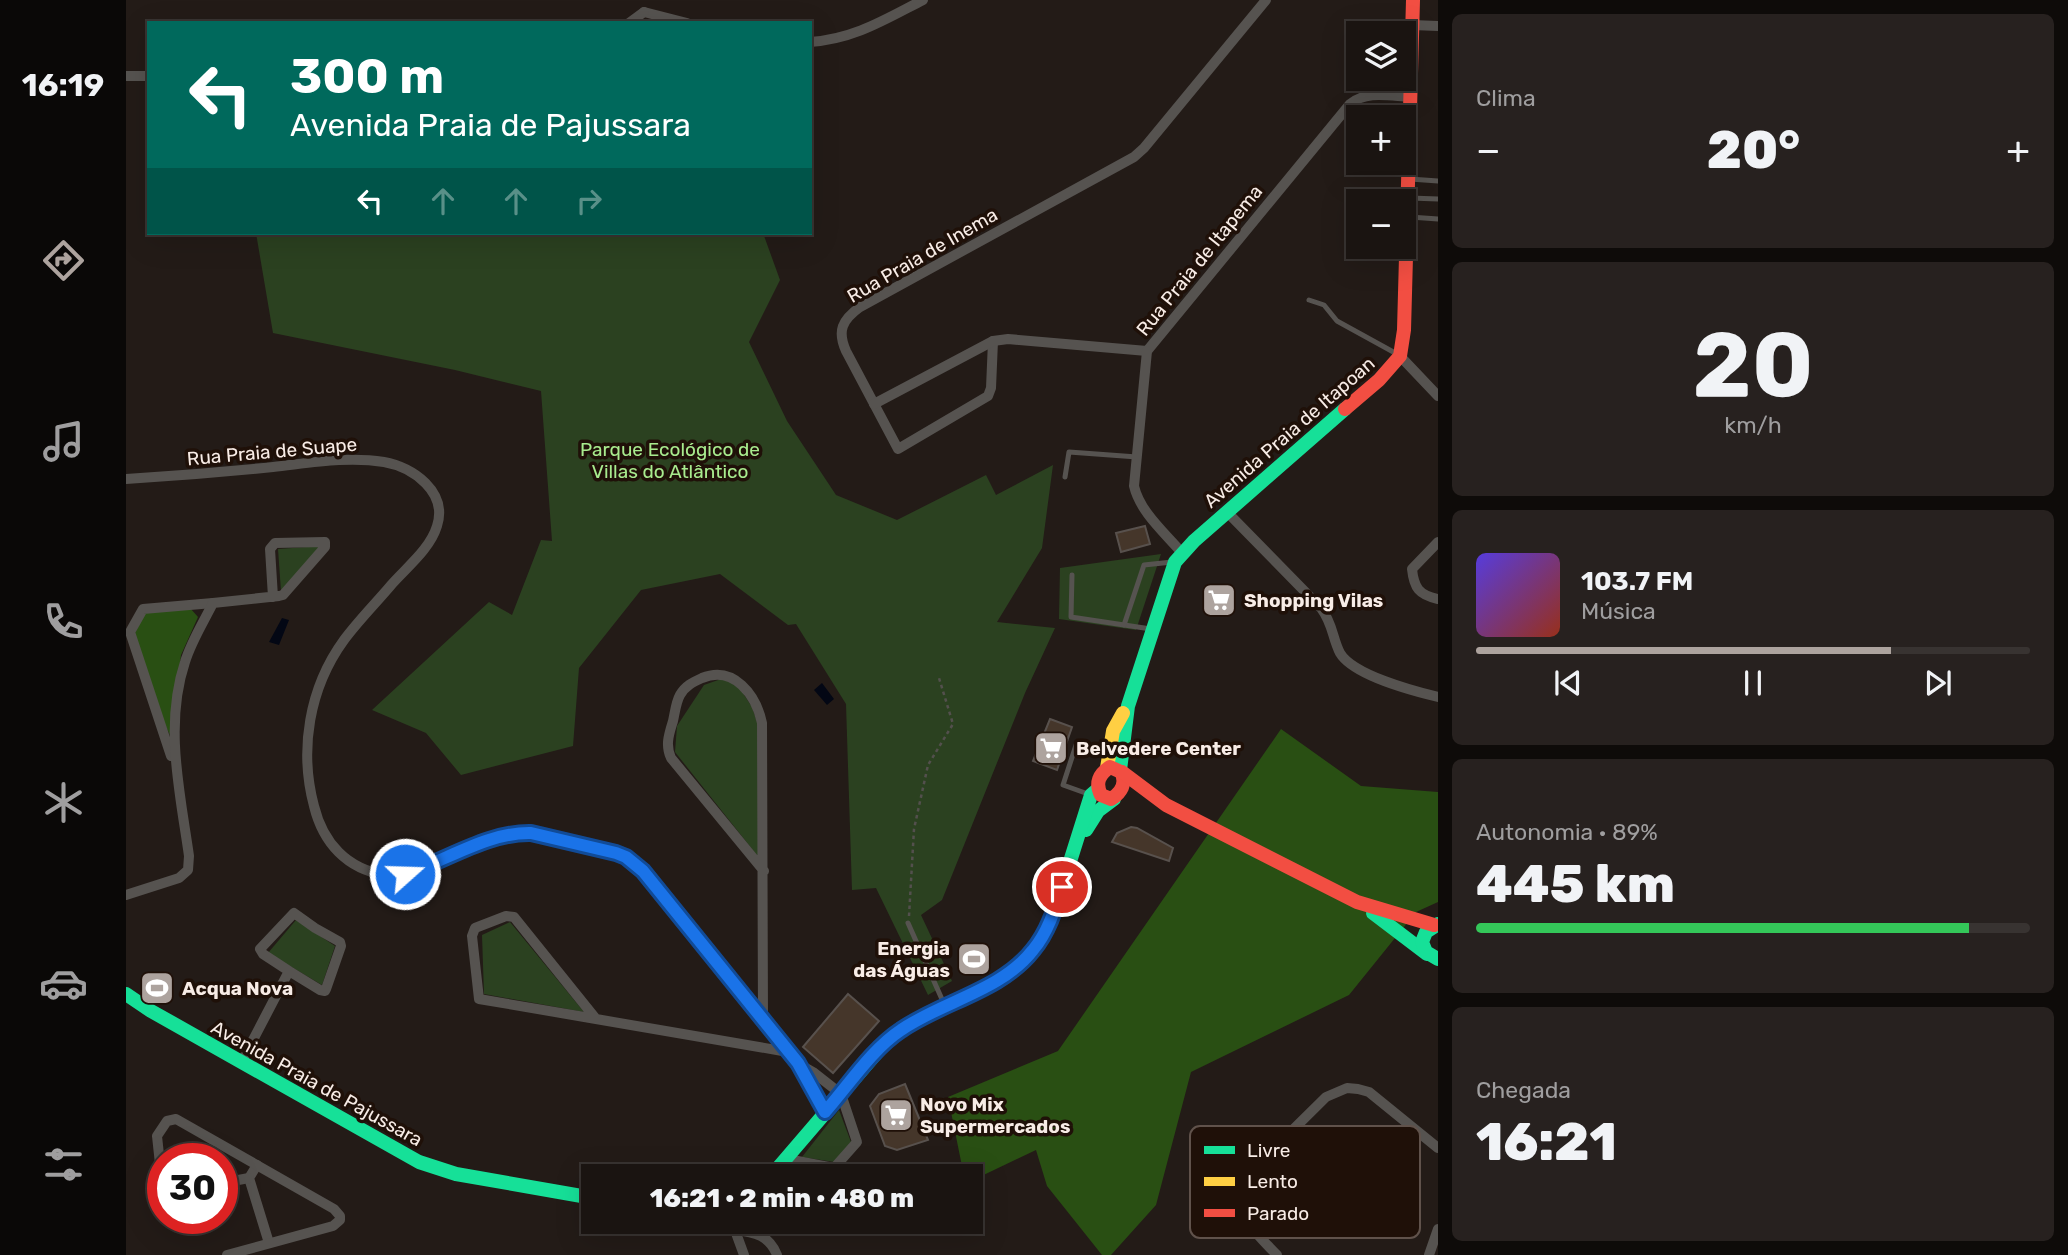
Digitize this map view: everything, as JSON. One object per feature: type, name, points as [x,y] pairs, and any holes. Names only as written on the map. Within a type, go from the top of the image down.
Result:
[{"type":"street","points":[[641,0],[644,12]]},
{"type":"street","points":[[812,42],[854,35],[923,0]]},
{"type":"street","name":"Rua Praia de Inema","points":[[993,341],[991,388],[988,396],[898,449],[842,343],[842,327],[852,312],[1133,157],[1144,148],[1266,0]]},
{"type":"street","name":"Avenida Praia de Itapoan","points":[[1412,21],[1413,0]]},
{"type":"street","points":[[632,21],[644,12]]},
{"type":"street","points":[[644,12],[679,21]]},
{"type":"street","points":[[1416,25],[1438,26]]},
{"type":"street","points":[[126,76],[147,76]]},
{"type":"street","name":"Avenida Praia de Itapoan","points":[[1408,189],[1410,91]]},
{"type":"street","name":"Rua Praia de Itapema","points":[[1179,557],[1137,497],[1134,486],[1147,351],[1350,104],[1366,95],[1410,97]]},
{"type":"street","name":"Avenida Praia de Itapoan","points":[[1115,766],[1113,731],[1128,706],[1179,557],[1379,380],[1400,356],[1404,330],[1406,259]]},
{"type":"street","points":[[874,404],[993,341],[1008,339],[1147,351]]},
{"type":"street","points":[[1400,356],[1438,396]]},
{"type":"street","name":"Rua Praia de Suape","points":[[126,480],[336,460],[383,462],[402,466],[416,473],[428,485],[435,498],[439,511],[438,524],[425,548],[342,642],[312,710],[306,760],[309,788],[316,815],[327,838],[337,852],[352,864],[369,872],[389,876],[420,869],[478,844],[517,832],[531,833],[626,857],[643,871],[798,1063],[825,1112]]},
{"type":"street","points":[[1227,512],[1321,608],[1328,617],[1340,653],[1347,662],[1366,674],[1438,697]]},
{"type":"street","points":[[176,770],[130,632],[143,608],[213,603],[273,597],[279,596],[325,547],[325,542],[275,543],[272,546],[273,597]]},
{"type":"street","points":[[1438,542],[1412,569],[1420,593],[1438,599]]},
{"type":"street","points":[[126,895],[179,878],[188,870],[189,856],[174,742],[180,680],[191,646],[213,603]]},
{"type":"street","points":[[763,1019],[764,871],[761,715],[741,683],[725,676],[708,676],[687,686],[678,698],[667,741],[668,750],[671,758],[764,871]]},
{"type":"street","points":[[783,1164],[875,1054],[898,1032],[914,1021],[996,981],[1017,967],[1032,951],[1048,925],[1099,778],[1115,766]]},
{"type":"street","points":[[1074,849],[1098,811],[1116,797],[1124,785],[1115,766]]},
{"type":"street","points":[[1115,766],[1166,805],[1357,902],[1437,925]]},
{"type":"street","points":[[1094,792],[1104,798],[1138,797],[1166,805]]},
{"type":"street","points":[[1357,902],[1433,958]]},
{"type":"street","points":[[294,912],[315,928],[338,940],[341,946],[325,991],[289,971],[263,954],[260,949],[294,912]]},
{"type":"street","points":[[596,1019],[513,917],[506,916],[475,928],[472,936],[479,999],[788,1052]]},
{"type":"street","points":[[1433,958],[1422,944],[1429,928],[1437,925]]},
{"type":"street","points":[[242,1061],[289,971]]},
{"type":"street","name":"Avenida Praia de Pajussara","points":[[126,994],[151,1012]]},
{"type":"street","name":"Avenida Praia de Pajussara","points":[[126,1002],[151,1012],[242,1061],[419,1162],[456,1174],[581,1196]]},
{"type":"street","name":"Rua Praia de Suape","points":[[798,1063],[841,1094]]},
{"type":"street","points":[[1297,1126],[1326,1097],[1347,1088],[1369,1092],[1411,1126]]},
{"type":"street","points":[[787,1159],[834,1168],[855,1146],[856,1138],[841,1094]]},
{"type":"street","points":[[158,1143],[157,1136],[167,1121],[176,1119],[218,1143]]},
{"type":"street","points":[[1420,1133],[1438,1148]]},
{"type":"street","points":[[227,1255],[333,1226],[340,1220],[334,1209],[238,1154]]},
{"type":"street","points":[[238,1180],[248,1178],[257,1165]]},
{"type":"street","points":[[248,1178],[269,1243]]},
{"type":"street","points":[[1429,1255],[1438,1229]]},
{"type":"street","points":[[737,1234],[744,1255]]},
{"type":"street","points":[[756,1234],[765,1237],[772,1244],[777,1255]]},
{"type":"street","points":[[1262,1238],[1277,1255]]},
{"type":"lane","points":[[1408,179],[1438,181]]},
{"type":"lane","points":[[1416,198],[1438,199]]},
{"type":"lane","points":[[1416,218],[1438,219]]},
{"type":"lane","points":[[1309,300],[1324,305],[1337,321],[1400,356]]},
{"type":"lane","points":[[1065,477],[1069,452],[1137,457]]},
{"type":"lane","points":[[1124,625],[1144,565],[1179,557]]},
{"type":"lane","points":[[1072,575],[1072,617],[1153,629]]},
{"type":"lane","points":[[1094,792],[1063,785],[1077,742],[1115,766]]},
{"type":"lane","points":[[908,923],[945,1006]]},
{"type":"path","points":[[908,923],[914,829],[928,765],[953,724],[939,678]]},
{"type":"green space","name":"Parque Ecológico de Villas do Atlântico","points":[[256,235],[764,235],[780,280],[749,342],[787,421],[836,495],[897,520],[986,475],[996,495],[1053,465],[1042,548],[997,622],[1055,628],[1025,693],[942,900],[921,915],[952,981],[928,995],[876,888],[852,890],[846,704],[796,624],[788,625],[720,574],[641,590],[579,668],[573,746],[461,775],[426,733],[372,710],[489,602],[512,615],[541,540],[552,541],[541,391],[455,370],[273,333]]},
{"type":"green space","points":[[321,546],[281,591],[278,549]]},
{"type":"green space","points":[[1161,554],[1136,630],[1059,619],[1060,568]]},
{"type":"green space","points":[[190,608],[198,617],[181,655],[171,737],[160,715],[134,635],[145,612]]},
{"type":"green space","points":[[721,679],[737,684],[752,707],[758,725],[760,859],[675,752],[677,726],[704,685]]},
{"type":"green space","points":[[1281,729],[1361,786],[1438,792],[1438,902],[1416,912],[1349,995],[1191,1072],[1156,1205],[1111,1255],[1102,1255],[1047,1186],[1036,1150],[983,1175],[983,1164],[962,1164],[948,1097],[1058,1051]]},
{"type":"green space","points":[[296,920],[335,946],[322,985],[268,953]]},
{"type":"green space","points":[[510,922],[584,1012],[484,994],[482,935]]},
{"type":"green space","points":[[839,1110],[851,1142],[834,1162],[802,1157]]},
{"type":"shaded area","points":[[282,618],[289,620],[279,645],[269,642]]},
{"type":"shaded area","points":[[822,683],[834,699],[827,705],[814,690]]},
{"type":"building","points":[[1145,526],[1150,544],[1121,552],[1116,533]]},
{"type":"building","name":"Belvedere Center","points":[[1050,719],[1072,727],[1057,770],[1033,761]]},
{"type":"building","points":[[1131,827],[1173,848],[1169,861],[1112,842],[1117,833]]},
{"type":"building","points":[[848,994],[879,1021],[833,1073],[803,1047]]},
{"type":"building","points":[[905,1084],[928,1140],[897,1150],[885,1146],[870,1106],[879,1094]]},
{"type":"traffic: fast","points":[[1120,770],[1128,706],[1175,562],[1194,541],[1345,409]]},
{"type":"traffic: fast","points":[[781,1164],[886,1042],[914,1021],[996,981],[1032,951],[1044,934],[1056,906],[1091,795],[1098,789]]},
{"type":"traffic: fast","points":[[1086,830],[1098,811],[1114,799]]},
{"type":"traffic: fast","points":[[1373,913],[1427,954]]},
{"type":"traffic: fast","points":[[1438,924],[1426,932],[1422,942],[1426,952],[1438,959]]},
{"type":"traffic: fast","points":[[126,994],[151,1011],[419,1162],[456,1174],[581,1196]]},
{"type":"traffic: slow","points":[[1107,768],[1113,731],[1123,713]]},
{"type":"traffic: jam","points":[[1345,409],[1379,380],[1400,356],[1404,330],[1413,0]]},
{"type":"traffic: jam","points":[[1110,767],[1121,772],[1123,780],[1120,791],[1111,799],[1101,795],[1098,787],[1101,776],[1110,767]]},
{"type":"traffic: jam","points":[[1122,772],[1166,805],[1357,902],[1434,925]]},
{"type":"place","name":"Shopping Vilas","points":[[1219,600]]},
{"type":"place","name":"Belvedere Center","points":[[1051,748]]},
{"type":"place","name":"Energia das Águas","points":[[974,959]]},
{"type":"place","name":"Acqua Nova","points":[[157,988]]},
{"type":"place","name":"Novo Mix Supermercados","points":[[896,1115]]},
{"type":"route","points":[[405,874],[478,844],[517,832],[531,833],[626,857],[643,871],[798,1063],[825,1112],[875,1054],[898,1032],[914,1021],[996,981],[1017,967],[1044,934],[1062,887]]}]
